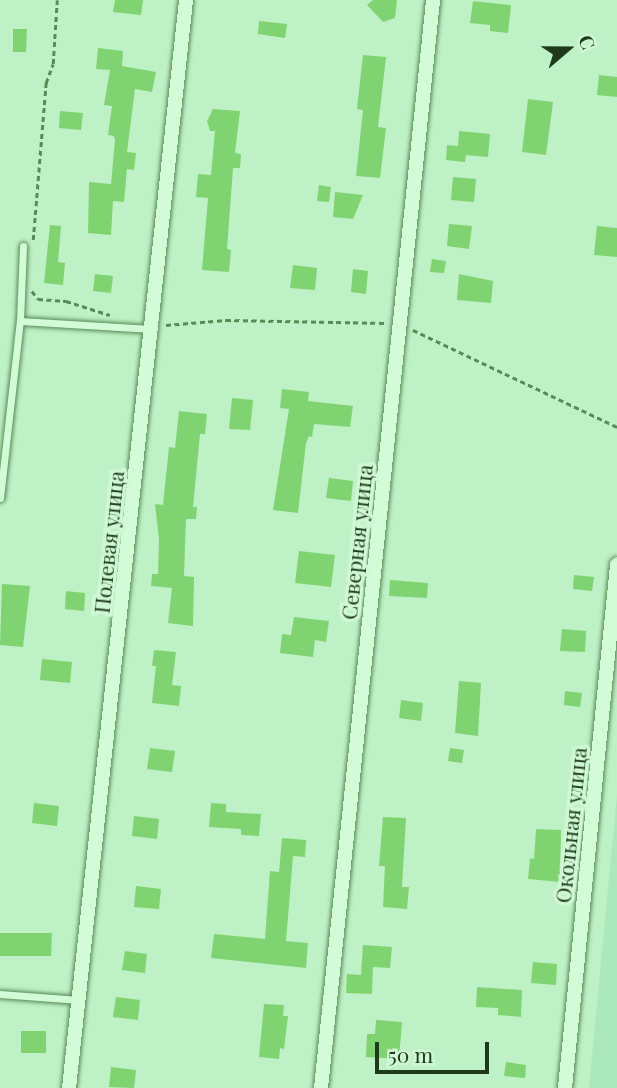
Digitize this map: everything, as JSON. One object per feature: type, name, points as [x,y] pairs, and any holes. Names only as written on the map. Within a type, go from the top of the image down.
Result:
[{"type":"street","name":"Полевая улица","points":[[69,1088],[186,0]]},
{"type":"street","name":"Северная улица","points":[[321,1088],[433,0]]},
{"type":"street","name":"Окольная улица","points":[[565,1088],[617,565]]},
{"type":"lane","points":[[0,498],[20,321],[23,246]]},
{"type":"lane","points":[[20,321],[153,323]]},
{"type":"lane","points":[[0,994],[79,1000]]},
{"type":"path","points":[[32,247],[46,83],[53,64],[57,0]]},
{"type":"path","points":[[29,286],[38,299],[66,301],[110,315]]},
{"type":"path","points":[[153,323],[170,327],[226,320],[400,324],[617,426]]},
{"type":"green space","points":[[617,796],[617,1088],[589,1088],[607,898]]},
{"type":"building","points":[[115,0],[143,0],[141,15],[113,12]]},
{"type":"building","points":[[373,0],[397,0],[395,18],[383,22],[367,5]]},
{"type":"building","points":[[473,1],[511,5],[508,33],[490,31],[490,25],[470,23]]},
{"type":"building","points":[[259,21],[287,24],[285,38],[258,34]]},
{"type":"building","points":[[13,29],[27,29],[26,52],[13,52]]},
{"type":"building","points":[[98,48],[123,51],[122,66],[156,72],[152,92],[135,89],[127,152],[136,153],[134,170],[127,169],[124,202],[113,201],[111,235],[88,233],[89,182],[111,184],[115,140],[114,136],[108,135],[112,106],[104,105],[110,70],[96,69]]},
{"type":"building","points":[[363,55],[386,57],[378,127],[386,128],[380,178],[356,176],[363,110],[357,109]]},
{"type":"building","points":[[599,75],[617,77],[617,97],[597,95]]},
{"type":"building","points":[[528,99],[553,102],[546,155],[522,152]]},
{"type":"building","points":[[213,109],[240,111],[235,153],[241,154],[240,168],[233,168],[227,249],[231,250],[229,272],[202,270],[208,198],[196,197],[198,174],[211,175],[215,131],[210,131],[207,121]]},
{"type":"building","points":[[60,111],[83,113],[81,130],[59,128]]},
{"type":"building","points":[[459,131],[490,134],[488,157],[466,155],[465,162],[446,160],[447,145],[458,146]]},
{"type":"building","points":[[453,177],[476,179],[474,202],[451,200]]},
{"type":"building","points":[[319,185],[331,187],[329,202],[317,201]]},
{"type":"building","points":[[335,192],[363,195],[353,219],[333,217]]},
{"type":"building","points":[[449,224],[472,226],[469,249],[447,246]]},
{"type":"building","points":[[50,225],[61,226],[58,262],[65,263],[63,285],[44,283]]},
{"type":"building","points":[[597,226],[617,228],[617,257],[594,255]]},
{"type":"building","points":[[432,259],[446,261],[444,273],[430,272]]},
{"type":"building","points":[[293,265],[317,268],[315,290],[290,288]]},
{"type":"building","points":[[353,269],[368,271],[366,294],[351,292]]},
{"type":"building","points":[[95,274],[113,276],[111,293],[93,291]]},
{"type":"building","points":[[459,274],[493,281],[491,303],[457,300]]},
{"type":"building","points":[[282,389],[309,392],[308,401],[353,406],[350,427],[314,424],[312,437],[309,436],[306,443],[298,513],[273,510],[289,409],[280,408]]},
{"type":"building","points":[[232,398],[253,400],[250,430],[229,429]]},
{"type":"building","points":[[179,411],[207,414],[205,434],[200,434],[193,507],[197,507],[196,519],[186,519],[184,576],[194,577],[193,626],[168,623],[172,588],[151,586],[152,574],[158,574],[159,539],[155,504],[163,505],[169,447],[175,448]]},
{"type":"building","points":[[329,478],[353,481],[351,501],[326,498]]},
{"type":"building","points":[[299,551],[335,555],[331,587],[295,583]]},
{"type":"building","points":[[574,575],[594,577],[592,591],[573,589]]},
{"type":"building","points":[[390,580],[428,583],[427,598],[389,596]]},
{"type":"building","points":[[2,584],[30,586],[23,647],[0,645]]},
{"type":"building","points":[[66,591],[85,593],[84,611],[65,609]]},
{"type":"building","points":[[294,617],[329,621],[326,642],[315,640],[313,657],[280,653],[282,634],[291,635]]},
{"type":"building","points":[[562,629],[586,631],[585,652],[560,651]]},
{"type":"building","points":[[154,650],[176,652],[172,685],[181,686],[179,706],[152,703],[156,666],[152,666]]},
{"type":"building","points":[[42,659],[72,662],[70,683],[40,680]]},
{"type":"building","points":[[459,681],[481,683],[478,736],[455,733]]},
{"type":"building","points":[[565,691],[582,693],[580,707],[564,705]]},
{"type":"building","points":[[401,700],[423,703],[421,721],[399,718]]},
{"type":"building","points":[[150,748],[175,751],[172,772],[147,769]]},
{"type":"building","points":[[450,748],[464,750],[462,763],[448,761]]},
{"type":"building","points":[[34,803],[59,806],[57,826],[32,823]]},
{"type":"building","points":[[211,803],[226,804],[226,812],[261,814],[259,836],[241,835],[241,829],[209,827]]},
{"type":"building","points":[[134,816],[159,819],[157,839],[132,836]]},
{"type":"building","points":[[383,817],[406,818],[402,887],[409,887],[407,909],[383,907],[385,866],[379,866]]},
{"type":"building","points":[[536,829],[561,830],[560,882],[528,879],[530,858],[534,859]]},
{"type":"building","points":[[282,838],[306,840],[305,857],[293,856],[286,941],[308,943],[306,968],[211,958],[214,934],[265,939],[270,871],[279,872]]},
{"type":"building","points":[[136,886],[161,889],[159,909],[134,907]]},
{"type":"building","points":[[0,933],[52,933],[51,956],[0,956]]},
{"type":"building","points":[[363,945],[392,947],[390,968],[373,967],[372,994],[346,993],[347,974],[361,975]]},
{"type":"building","points":[[125,951],[147,954],[145,973],[122,970]]},
{"type":"building","points":[[533,962],[557,964],[556,985],[531,983]]},
{"type":"building","points":[[477,987],[522,990],[521,1017],[498,1015],[498,1008],[476,1007]]},
{"type":"building","points":[[116,997],[140,1000],[138,1020],[113,1017]]},
{"type":"building","points":[[264,1004],[284,1005],[283,1016],[288,1016],[284,1049],[280,1048],[279,1059],[259,1057]]},
{"type":"building","points":[[376,1020],[402,1022],[399,1059],[366,1057],[367,1034],[375,1034]]},
{"type":"building","points":[[21,1031],[46,1031],[46,1053],[21,1053]]},
{"type":"building","points":[[506,1062],[526,1065],[525,1078],[504,1076]]},
{"type":"building","points":[[111,1067],[136,1070],[134,1088],[109,1087]]}]
